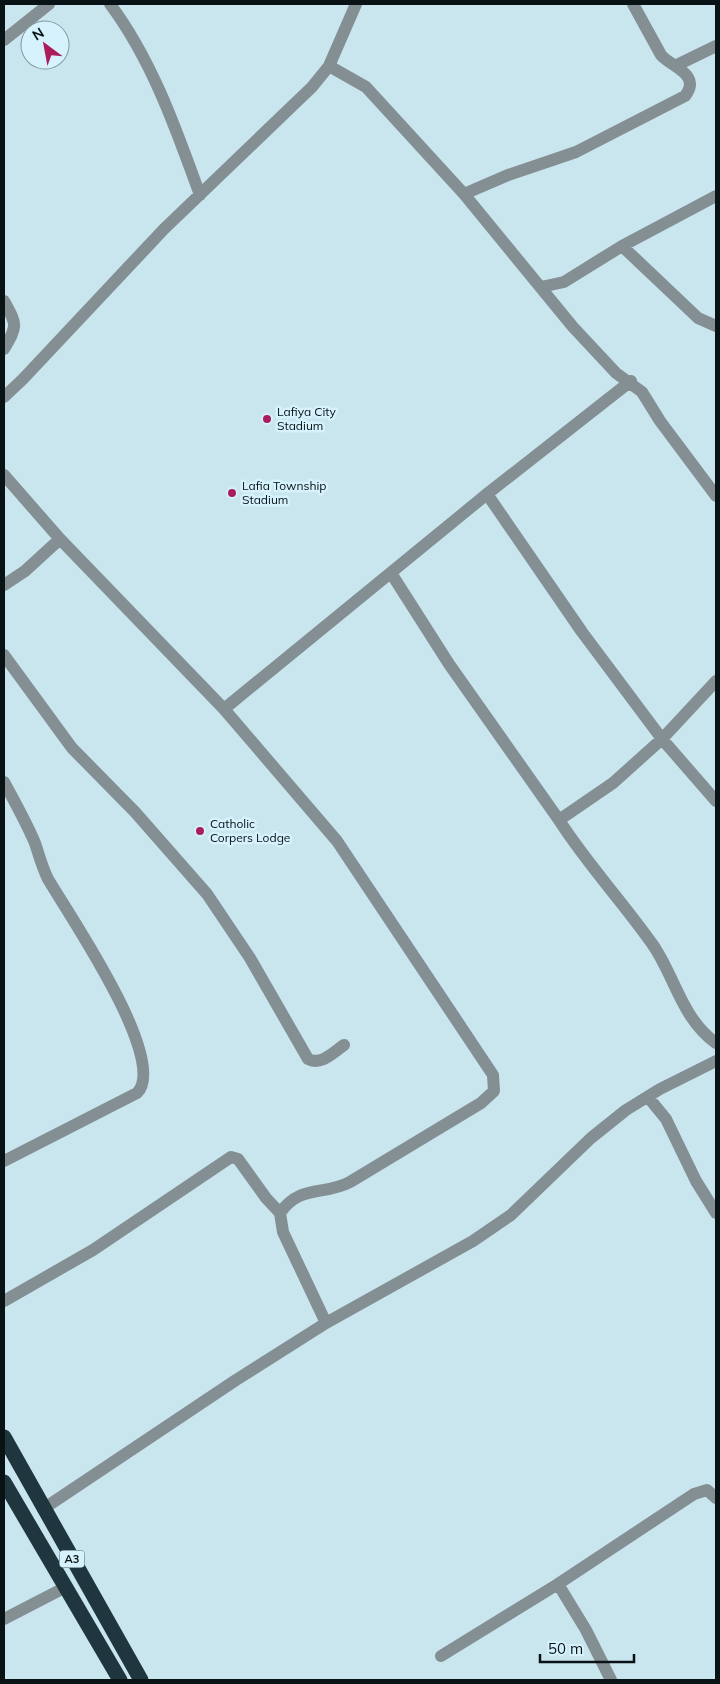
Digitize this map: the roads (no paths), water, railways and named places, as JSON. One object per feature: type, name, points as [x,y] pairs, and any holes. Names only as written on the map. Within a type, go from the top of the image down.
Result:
[{"type":"highway","name":"A3","points":[[4,1438],[141,1680]]},
{"type":"highway","name":"A3","points":[[4,1482],[64,1588],[120,1680]]},
{"type":"street","points":[[4,40],[50,4]]},
{"type":"street","points":[[110,4],[135,42],[164,101],[200,195]]},
{"type":"street","points":[[4,397],[164,229],[312,87],[329,66],[356,4]]},
{"type":"street","points":[[464,194],[508,175],[576,152],[685,96],[689,90],[689,81],[677,65],[665,60],[661,55],[633,4]]},
{"type":"street","points":[[677,65],[716,46]]},
{"type":"street","points":[[329,66],[366,87],[464,194],[572,327],[616,373],[631,381],[642,392],[660,421],[716,496]]},
{"type":"street","points":[[541,287],[564,282],[622,246],[716,196]]},
{"type":"street","points":[[622,246],[698,318],[716,326]]},
{"type":"street","points":[[556,306],[564,282]]},
{"type":"street","points":[[4,301],[16,325],[16,331],[4,350]]},
{"type":"street","points":[[224,709],[487,494],[631,381]]},
{"type":"street","points":[[4,475],[60,539],[224,709],[336,841],[493,1075],[495,1085],[490,1096],[481,1103],[398,1155],[341,1187],[312,1190],[296,1197],[280,1212]]},
{"type":"street","points":[[487,494],[582,632],[662,739],[716,801]]},
{"type":"street","points":[[4,585],[25,571],[60,539]]},
{"type":"street","points":[[391,573],[449,664],[591,868],[655,948],[690,1016],[716,1043]]},
{"type":"street","points":[[4,655],[72,748],[135,812],[207,894],[250,958],[308,1059],[317,1061],[324,1059],[344,1045]]},
{"type":"street","points":[[559,820],[613,783],[662,739],[716,681]]},
{"type":"street","points":[[4,782],[35,844],[48,878],[107,976],[123,1009],[141,1056],[144,1078],[142,1087],[137,1093],[4,1162]]},
{"type":"street","points":[[43,1509],[236,1380],[326,1324],[473,1241],[511,1215],[590,1138],[648,1097],[716,1061]]},
{"type":"street","points":[[648,1097],[666,1119],[696,1181],[716,1213]]},
{"type":"street","points":[[4,1301],[92,1250],[231,1157],[238,1159],[266,1198],[280,1212],[283,1232],[326,1324]]},
{"type":"street","points":[[441,1656],[558,1584],[694,1494],[707,1490],[716,1498]]},
{"type":"street","points":[[558,1584],[586,1630],[611,1680]]},
{"type":"street","points":[[4,1619],[64,1588]]},
{"type":"place","name":"Lafiya City Stadium","points":[[267,419]]},
{"type":"place","name":"Lafia Township Stadium","points":[[232,493]]},
{"type":"place","name":"Catholic Corpers Lodge","points":[[200,831]]}]
